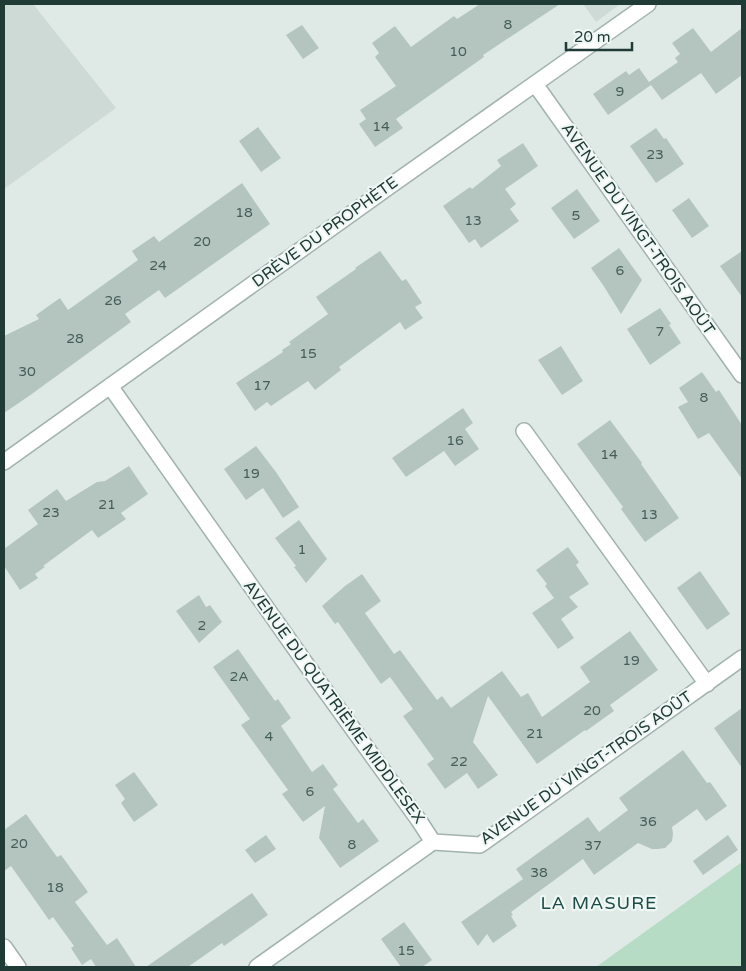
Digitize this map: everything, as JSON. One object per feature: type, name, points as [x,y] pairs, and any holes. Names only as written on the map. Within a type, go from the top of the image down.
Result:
[{"type":"street","name":"DRÈVE DU PROPHÈTE","points":[[4,462],[648,4]]},
{"type":"street","name":"AVENUE DU VINGT-TROIS AOÛT","points":[[535,84],[742,375]]},
{"type":"street","name":"AVENUE DU QUATRIÈME MIDDLESEX","points":[[110,386],[433,842],[257,967]]},
{"type":"street","name":"AVENUE DU VINGT-TROIS AOÛT","points":[[524,431],[707,684]]},
{"type":"street","name":"AVENUE DU VINGT-TROIS AOÛT","points":[[433,842],[480,845],[742,658]]},
{"type":"street","points":[[4,946],[18,967]]},
{"type":"shaded area","points":[[4,4],[33,4],[116,108],[4,189]]},
{"type":"shaded area","points":[[583,4],[620,4],[596,22]]},
{"type":"green space","points":[[742,862],[742,967],[596,967]]},
{"type":"building","points":[[480,4],[560,4],[483,55],[484,57],[396,119],[403,128],[375,147],[359,124],[366,119],[360,110],[396,86],[375,57],[379,53],[372,43],[395,26],[411,47],[454,16],[457,19]]},
{"type":"building","points":[[302,25],[319,48],[303,59],[286,35]]},
{"type":"building","points":[[693,28],[711,52],[742,28],[742,75],[716,94],[701,73],[662,100],[651,85],[608,115],[593,94],[626,71],[629,75],[639,68],[649,82],[678,62],[675,58],[680,54],[672,43]]},
{"type":"building","points":[[258,127],[281,158],[261,172],[239,141]]},
{"type":"building","points":[[656,128],[664,139],[666,138],[684,164],[656,183],[630,146]]},
{"type":"building","points":[[523,143],[538,166],[505,189],[516,204],[510,209],[519,221],[481,248],[475,239],[469,243],[443,206],[470,187],[472,189],[501,166],[497,160]]},
{"type":"building","points":[[242,183],[270,224],[165,298],[159,290],[125,314],[131,322],[4,413],[4,336],[39,319],[36,315],[60,298],[68,310],[138,260],[132,251],[154,236],[159,242]]},
{"type":"building","points":[[577,189],[600,221],[574,239],[551,208]]},
{"type":"building","points":[[689,198],[709,226],[692,238],[672,210]]},
{"type":"building","points":[[619,248],[642,280],[621,314],[591,268]]},
{"type":"building","points":[[380,251],[402,281],[406,279],[422,303],[415,307],[423,318],[405,330],[400,322],[339,367],[341,370],[315,390],[308,381],[271,406],[267,402],[255,411],[236,383],[283,352],[282,350],[291,344],[289,342],[328,314],[316,297]]},
{"type":"building","points":[[742,251],[742,297],[720,266]]},
{"type":"building","points":[[660,308],[681,343],[650,365],[627,329]]},
{"type":"building","points":[[561,346],[583,381],[562,395],[538,360]]},
{"type":"building","points":[[702,372],[716,392],[719,390],[742,425],[742,479],[709,433],[698,439],[678,407],[688,402],[679,388]]},
{"type":"building","points":[[463,408],[473,423],[465,429],[479,449],[455,466],[444,451],[406,477],[392,458]]},
{"type":"building","points":[[610,420],[679,518],[645,542],[621,509],[623,507],[577,444]]},
{"type":"building","points":[[256,446],[299,507],[283,518],[263,488],[246,500],[224,469]]},
{"type":"building","points":[[129,466],[148,494],[121,513],[126,519],[98,538],[92,530],[43,566],[45,567],[35,574],[38,578],[20,590],[4,566],[4,549],[38,524],[28,510],[57,489],[66,501],[97,482],[105,481]]},
{"type":"building","points":[[299,520],[327,559],[306,583],[275,538]]},
{"type":"building","points":[[568,547],[579,562],[576,565],[589,584],[569,597],[578,607],[561,619],[574,638],[558,649],[532,613],[554,598],[545,586],[547,584],[536,570]]},
{"type":"building","points":[[700,571],[730,614],[707,630],[677,588]]},
{"type":"building","points":[[362,574],[381,601],[365,613],[394,654],[400,650],[437,700],[442,696],[451,708],[502,671],[521,697],[528,693],[542,717],[590,682],[580,667],[630,631],[658,670],[610,705],[614,711],[537,764],[488,696],[473,742],[498,775],[478,789],[467,773],[445,789],[427,764],[434,759],[403,716],[413,709],[390,677],[381,684],[338,622],[335,624],[322,606]]},
{"type":"building","points":[[199,595],[206,607],[210,605],[222,622],[199,643],[176,611]]},
{"type":"building","points":[[238,649],[275,701],[278,699],[291,718],[281,726],[312,772],[323,764],[338,785],[333,789],[358,823],[363,819],[379,841],[340,868],[319,838],[325,806],[303,822],[282,794],[288,790],[241,725],[250,719],[213,667]]},
{"type":"building","points":[[742,708],[742,768],[714,728]]},
{"type":"building","points":[[683,750],[707,783],[710,782],[727,806],[706,821],[697,809],[672,827],[672,841],[665,848],[652,849],[638,843],[594,875],[583,859],[511,912],[513,915],[511,916],[517,926],[493,943],[487,934],[478,946],[461,922],[523,879],[516,869],[588,817],[599,832],[628,810],[619,798]]},
{"type":"building","points":[[134,772],[158,805],[134,822],[121,803],[125,799],[115,785]]},
{"type":"building","points":[[26,814],[57,857],[61,855],[88,892],[75,902],[107,945],[117,938],[136,967],[96,967],[91,959],[82,965],[71,948],[74,946],[53,917],[49,920],[11,866],[4,871],[4,830]]},
{"type":"building","points":[[266,835],[276,849],[255,863],[245,850]]},
{"type":"building","points":[[728,835],[738,850],[703,875],[693,861]]},
{"type":"building","points":[[252,893],[268,915],[224,946],[222,943],[188,967],[146,967]]},
{"type":"building","points":[[404,922],[432,960],[422,967],[401,967],[381,939]]},
{"type":"district","name":"LA MASURE","points":[[599,903]]}]
